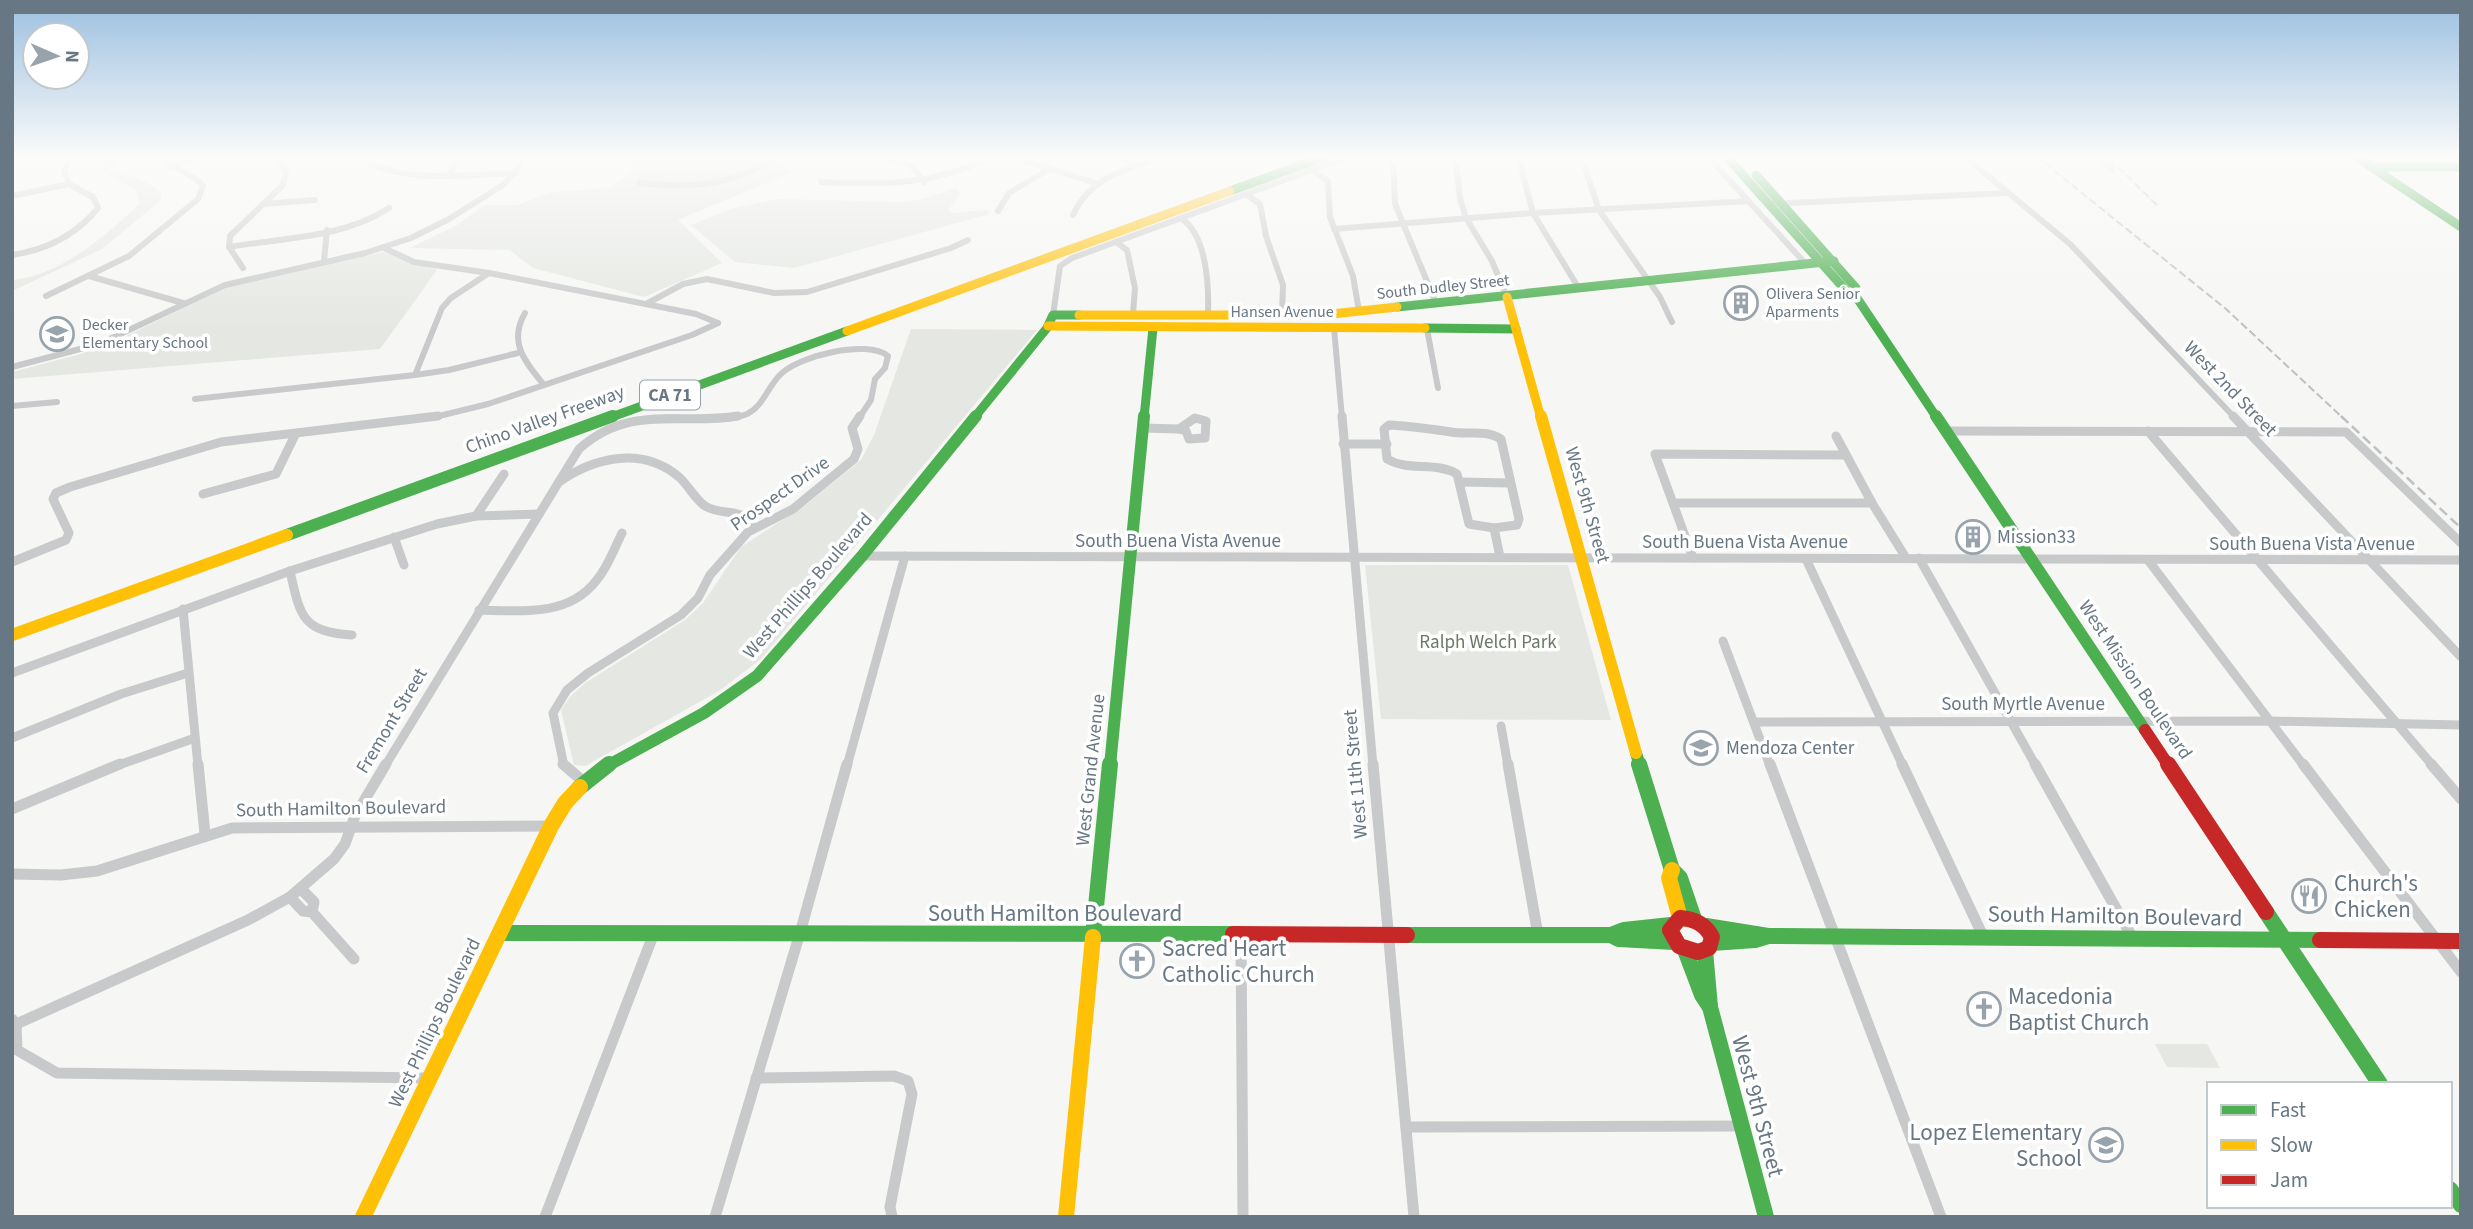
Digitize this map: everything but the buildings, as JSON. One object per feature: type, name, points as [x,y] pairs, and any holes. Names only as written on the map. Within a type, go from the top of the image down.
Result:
[{"type":"main road","name":"Chino Valley Freeway","points":[[12,622],[1151,213]]},
{"type":"main road","name":"Chino Valley Freeway","points":[[12,635],[1170,213]]},
{"type":"main road","name":"West Mission Boulevard","points":[[1784,213],[1827,261],[1855,287],[1860,295],[1857,298],[2379,1082]]},
{"type":"main road","points":[[2441,213],[2461,227]]},
{"type":"main road","name":"South Dudley Street","points":[[1051,321],[1133,314],[1282,315],[1359,311],[1827,261]]},
{"type":"main road","name":"West 9th Street","points":[[1507,297],[1652,809],[1672,870],[1679,878],[1694,919]]},
{"type":"main road","name":"Hansen Avenue","points":[[1051,321],[1153,328],[1516,329]]},
{"type":"main road","name":"West Phillips Boulevard","points":[[363,1217],[551,826],[565,803],[583,782],[617,758],[704,713],[757,676],[862,556],[1051,321]]},
{"type":"main road","name":"West Grand Avenue","points":[[1066,1217],[1153,328]]},
{"type":"main road","name":"West 9th Street","points":[[1672,870],[1669,878],[1676,922]]},
{"type":"main road","points":[[1694,919],[1706,926],[1710,932],[1708,947],[1685,950],[1674,942],[1671,936],[1676,922],[1694,919]]},
{"type":"main road","name":"South Hamilton Boulevard","points":[[1611,935],[1618,930],[1657,930],[1676,922]]},
{"type":"main road","name":"South Hamilton Boulevard","points":[[1706,926],[1720,930],[1756,931],[1768,936],[2461,941]]},
{"type":"main road","name":"South Hamilton Boulevard","points":[[500,933],[1611,935],[1619,939],[1674,942]]},
{"type":"main road","name":"South Hamilton Boulevard","points":[[1708,947],[1725,939],[1759,941],[1768,936]]},
{"type":"main road","name":"West 9th Street","points":[[1708,947],[1705,968],[1713,1000],[1710,1007]]},
{"type":"main road","name":"West 9th Street","points":[[1685,950],[1703,1000],[1710,1007],[1766,1217]]},
{"type":"street","points":[[12,255],[42,249],[90,220],[94,213]]},
{"type":"street","points":[[46,296],[143,247],[182,213]]},
{"type":"street","points":[[243,268],[229,247],[230,236],[253,213]]},
{"type":"street","points":[[229,247],[355,224],[381,213]]},
{"type":"street","points":[[12,367],[117,337],[180,302],[245,279],[384,248],[458,213]]},
{"type":"street","points":[[1051,321],[1060,266],[1072,258],[1194,213]]},
{"type":"street","points":[[1262,213],[1266,236],[1283,285],[1282,315]]},
{"type":"street","points":[[1330,213],[1353,276],[1359,311]]},
{"type":"street","points":[[1398,213],[1436,303]]},
{"type":"street","name":"West 9th Street","points":[[1465,213],[1492,261],[1507,297]]},
{"type":"street","points":[[1334,229],[1528,213]]},
{"type":"street","points":[[1533,213],[1578,287]]},
{"type":"street","points":[[1601,213],[1660,297],[1672,322]]},
{"type":"street","points":[[1760,213],[1805,263]]},
{"type":"street","name":"West 2nd Street","points":[[2032,213],[2070,244],[2461,657]]},
{"type":"street","points":[[1181,218],[1196,232],[1209,285],[1208,314]]},
{"type":"street","points":[[324,261],[327,230]]},
{"type":"street","points":[[646,304],[669,289],[695,279],[774,293],[815,291],[951,248],[968,240]]},
{"type":"street","points":[[1116,242],[1127,250],[1135,288],[1133,314]]},
{"type":"street","points":[[12,562],[66,540],[69,533],[53,499],[57,493],[186,450],[221,442],[422,420],[488,404],[692,335],[718,323],[696,314],[489,273],[414,262],[384,248]]},
{"type":"street","points":[[415,375],[442,308],[451,298],[489,273]]},
{"type":"street","points":[[89,276],[180,302]]},
{"type":"street","points":[[525,313],[518,323],[518,353],[544,385]]},
{"type":"street","name":"West 11th Street","points":[[1334,328],[1352,558],[1414,1217]]},
{"type":"street","points":[[1427,328],[1438,388]]},
{"type":"street","name":"Prospect Drive","points":[[583,782],[563,765],[553,713],[567,690],[588,673],[681,615],[698,598],[710,575],[725,556],[753,529],[793,509],[854,459],[858,449],[852,428],[871,400],[875,379],[885,368],[888,356],[879,348],[860,347],[796,364],[781,373],[756,408],[738,416],[642,418],[629,421]]},
{"type":"street","points":[[195,399],[415,375],[449,370],[518,353]]},
{"type":"street","points":[[12,406],[57,402]]},
{"type":"street","name":"Fremont Street","points":[[13,1023],[248,920],[302,890],[334,859],[353,827],[355,816],[555,485],[585,443],[629,421]]},
{"type":"street","points":[[1395,424],[1454,433],[1490,432],[1498,435],[1519,519],[1517,525],[1494,528],[1469,524],[1457,474],[1440,464],[1400,465],[1387,459],[1387,444],[1384,429],[1395,424]]},
{"type":"street","points":[[1142,428],[1179,429]]},
{"type":"street","points":[[1948,431],[2346,432],[2461,543]]},
{"type":"street","points":[[2148,431],[2461,799]]},
{"type":"street","points":[[203,494],[276,474],[295,435]]},
{"type":"street","points":[[1836,436],[1872,503],[1906,558]]},
{"type":"street","points":[[1343,444],[1387,444]]},
{"type":"street","points":[[1693,558],[1655,454],[1846,454]]},
{"type":"street","points":[[555,485],[598,458],[636,458],[671,471],[683,481],[690,493],[709,508],[743,513],[751,520],[753,529]]},
{"type":"street","points":[[476,516],[504,474]]},
{"type":"street","points":[[1461,482],[1509,483]]},
{"type":"street","points":[[1674,503],[1872,503]]},
{"type":"street","points":[[12,673],[290,571],[437,524],[476,516],[538,514]]},
{"type":"street","points":[[1494,528],[1500,557]]},
{"type":"street","points":[[479,610],[537,611],[574,601],[596,583],[622,533]]},
{"type":"street","points":[[394,537],[404,565]]},
{"type":"street","name":"South Buena Vista Avenue","points":[[862,556],[2461,560]]},
{"type":"street","points":[[715,1217],[800,933],[905,556]]},
{"type":"street","points":[[1919,558],[2132,937]]},
{"type":"street","points":[[1806,559],[1983,936]]},
{"type":"street","points":[[2148,559],[2461,972]]},
{"type":"street","points":[[290,571],[301,614],[306,622],[328,634],[352,635]]},
{"type":"street","points":[[183,609],[205,834]]},
{"type":"street","points":[[1723,642],[1941,1217]]},
{"type":"street","points":[[12,737],[121,694],[188,673]]},
{"type":"street","name":"South Myrtle Avenue","points":[[1754,722],[2270,721],[2461,725]]},
{"type":"street","points":[[1501,726],[1538,935]]},
{"type":"street","points":[[12,809],[130,760],[195,738]]},
{"type":"street","name":"South Hamilton Boulevard","points":[[12,874],[79,873],[108,869],[205,834],[260,826],[551,826]]},
{"type":"street","points":[[302,890],[314,902],[312,912]]},
{"type":"street","points":[[290,897],[303,911],[312,912],[354,960]]},
{"type":"street","points":[[545,1217],[654,933]]},
{"type":"street","points":[[1241,935],[1243,1217]]},
{"type":"street","points":[[13,1023],[17,1050],[57,1073],[429,1078]]},
{"type":"street","points":[[756,1078],[894,1076],[908,1081],[912,1094],[890,1207],[892,1217]]},
{"type":"street","points":[[1406,1127],[1742,1126]]},
{"type":"green space","points":[[129,213],[145,213],[102,249],[12,291],[12,280],[47,271],[65,262]]},
{"type":"green space","points":[[473,213],[694,213],[678,220],[722,263],[644,297],[533,268],[510,250],[410,248],[457,225]]},
{"type":"green space","points":[[720,213],[989,214],[794,268],[735,262],[691,225]]},
{"type":"green space","points":[[383,252],[437,270],[380,349],[12,379],[12,372],[81,354],[122,338],[233,284]]},
{"type":"green space","points":[[911,329],[1037,330],[761,659],[719,691],[585,766],[574,765],[561,710],[570,697],[585,683],[685,620],[703,603],[741,547],[808,503],[861,460],[874,435]]},
{"type":"green space","name":"Ralph Welch Park","points":[[1365,565],[1568,565],[1611,720],[1381,719]]},
{"type":"green space","points":[[2155,1044],[2207,1044],[2220,1068],[2167,1067]]},
{"type":"railway","points":[[2107,213],[2226,309],[2343,418]]},
{"type":"railway","points":[[2341,416],[2461,528]]},
{"type":"traffic: fast","points":[[1777,213],[1849,294],[1857,298],[2145,730]]},
{"type":"traffic: fast","points":[[1790,213],[1856,288]]},
{"type":"traffic: fast","points":[[2441,213],[2461,227]]},
{"type":"traffic: fast","points":[[1397,307],[1834,261]]},
{"type":"traffic: fast","points":[[580,787],[617,758],[704,713],[757,676],[862,556],[1047,328],[1053,315],[1079,315]]},
{"type":"traffic: fast","points":[[1093,937],[1153,328]]},
{"type":"traffic: fast","points":[[1425,328],[1516,329]]},
{"type":"traffic: fast","points":[[287,535],[847,331]]},
{"type":"traffic: fast","points":[[1636,753],[1672,870],[1680,878],[1694,919]]},
{"type":"traffic: fast","points":[[2266,912],[2379,1082]]},
{"type":"traffic: fast","points":[[1611,935],[1624,930],[1671,925]]},
{"type":"traffic: fast","points":[[1706,926],[1768,936],[2320,940]]},
{"type":"traffic: fast","points":[[500,933],[1233,934]]},
{"type":"traffic: fast","points":[[1407,935],[1611,935],[1619,939],[1674,942]]},
{"type":"traffic: fast","points":[[1712,943],[1755,940],[1768,936]]},
{"type":"traffic: fast","points":[[1685,950],[1702,995],[1710,1007]]},
{"type":"traffic: fast","points":[[1705,951],[1710,1007],[1766,1217]]},
{"type":"traffic: fast","points":[[2452,1192],[2461,1205]]},
{"type":"traffic: slow","points":[[847,331],[1169,213]]},
{"type":"traffic: slow","points":[[1507,297],[1636,753]]},
{"type":"traffic: slow","points":[[1079,315],[1322,315],[1397,307]]},
{"type":"traffic: slow","points":[[1048,326],[1425,328]]},
{"type":"traffic: slow","points":[[12,635],[287,535]]},
{"type":"traffic: slow","points":[[363,1217],[551,826],[565,803],[580,787]]},
{"type":"traffic: slow","points":[[1672,870],[1669,878],[1680,918]]},
{"type":"traffic: slow","points":[[1066,1217],[1093,937]]},
{"type":"traffic: jam","points":[[2145,730],[2266,912]]},
{"type":"traffic: jam","points":[[1680,918],[1695,920],[1707,928],[1712,937],[1709,948],[1698,952],[1679,946],[1670,930],[1680,918]]},
{"type":"traffic: jam","points":[[1233,934],[1407,935]]},
{"type":"traffic: jam","points":[[2320,940],[2461,941]]},
{"type":"place","name":"Olivera Senior Aparments","points":[[1741,303]]},
{"type":"place","name":"Decker Elementary School","points":[[57,334]]},
{"type":"place","name":"Mission33","points":[[1973,537]]},
{"type":"place","name":"Mendoza Center","points":[[1701,748]]},
{"type":"place","name":"Church's Chicken","points":[[2309,896]]},
{"type":"place","name":"Sacred Heart Catholic Church","points":[[1137,961]]},
{"type":"place","name":"Macedonia Baptist Church","points":[[1984,1009]]},
{"type":"place","name":"Lopez Elementary School","points":[[2106,1145]]}]
